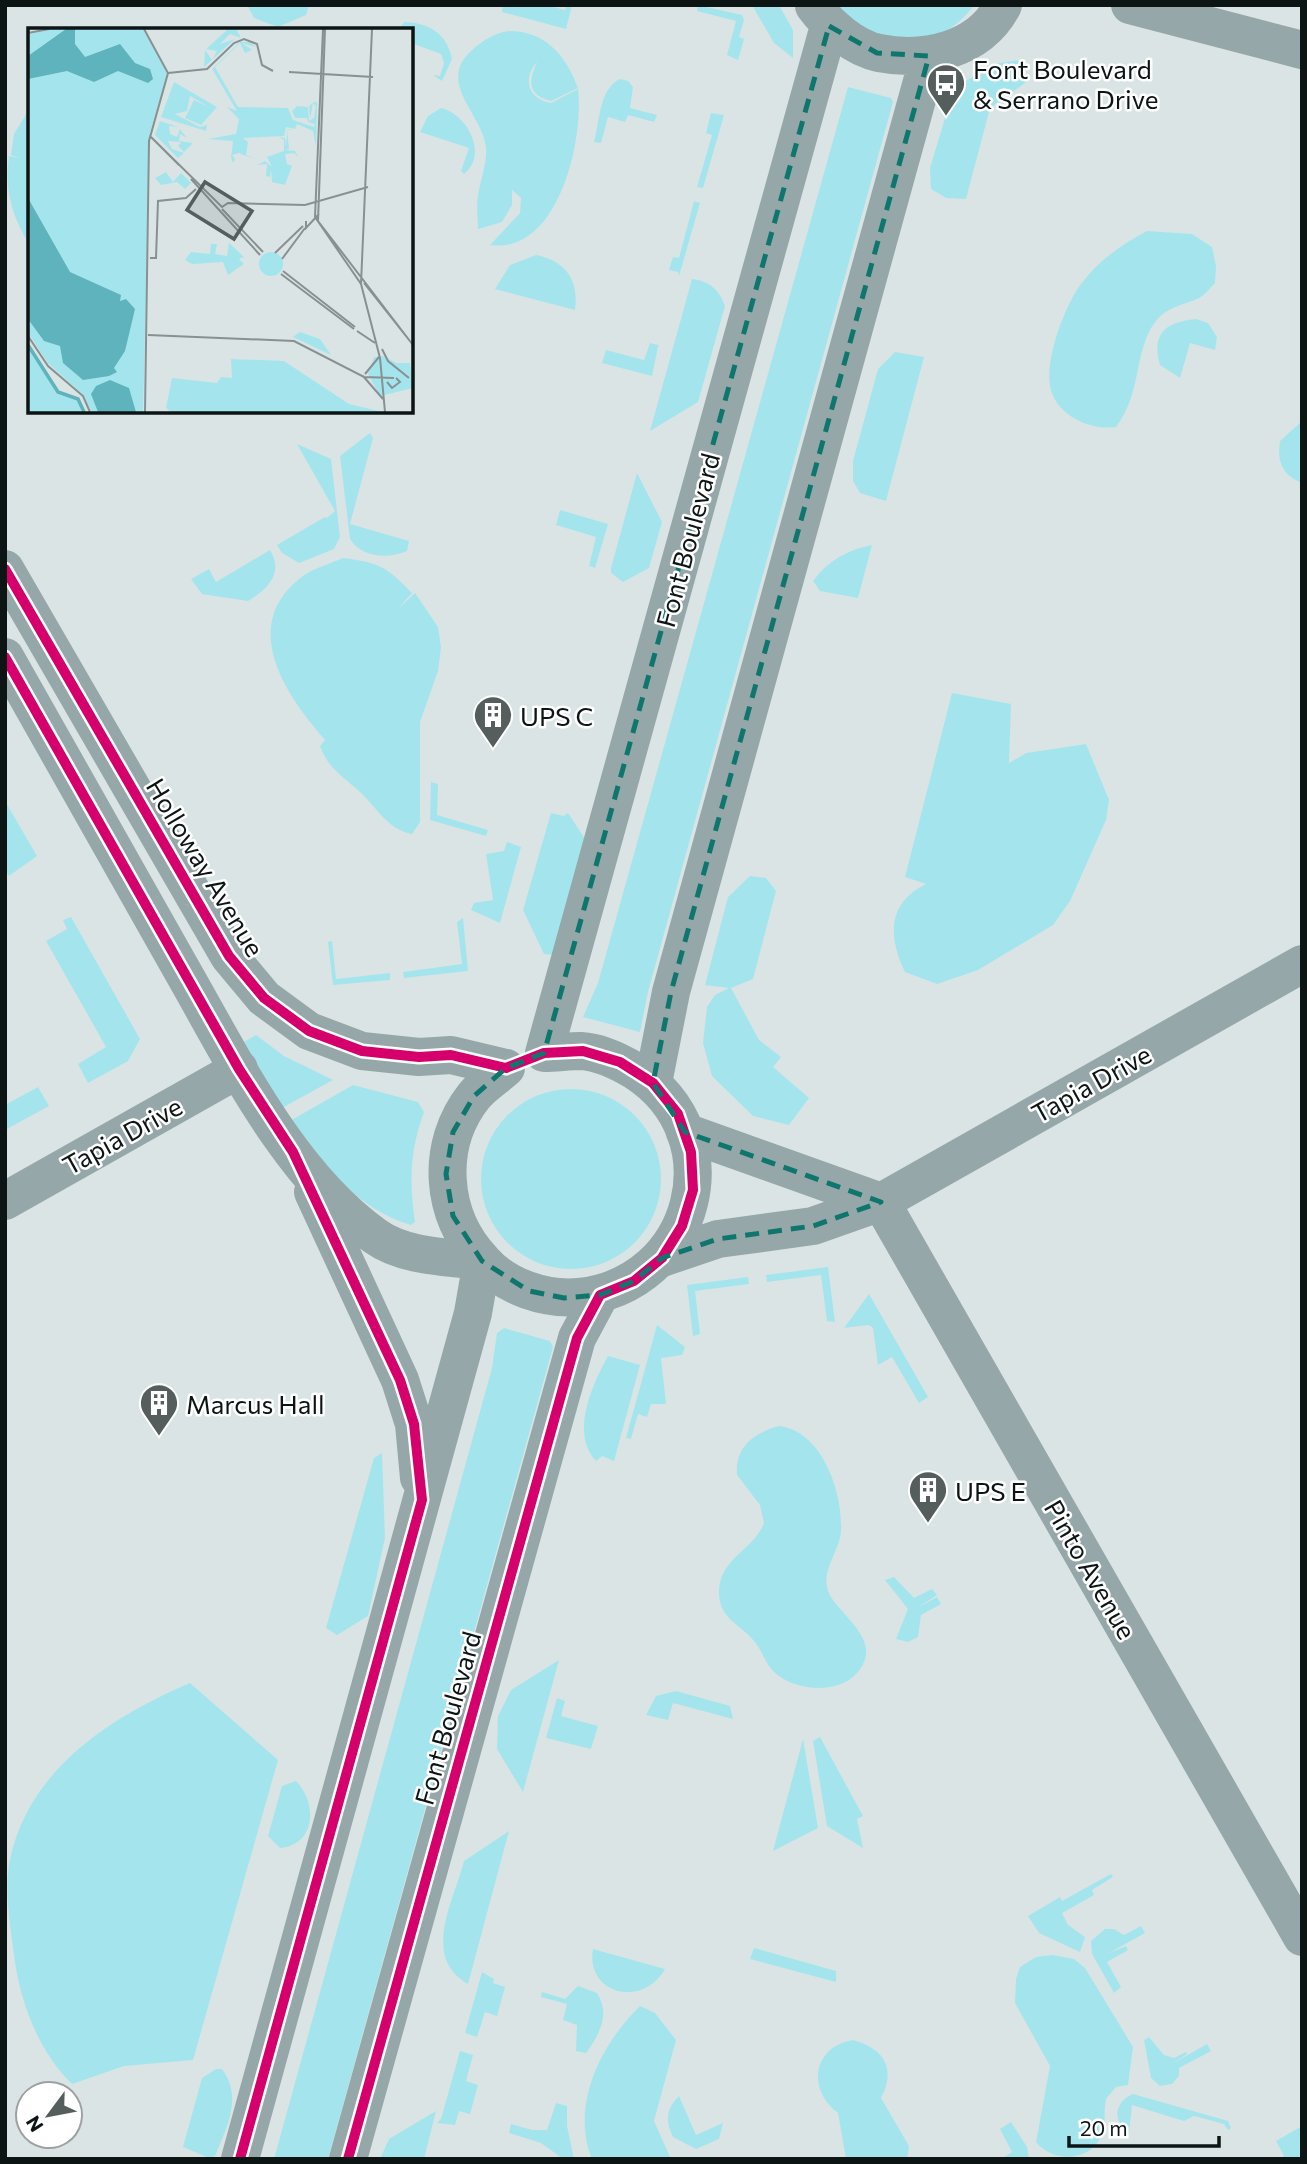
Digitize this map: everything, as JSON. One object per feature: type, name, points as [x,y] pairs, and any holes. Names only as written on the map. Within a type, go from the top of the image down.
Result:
[{"type":"street","points":[[821,15],[877,53],[929,57],[968,42],[997,16],[1003,5]]},
{"type":"street","points":[[1130,5],[1302,50]]},
{"type":"street","name":"Font Boulevard","points":[[544,1053],[821,15]]},
{"type":"street","points":[[653,1083],[671,992],[929,57]]},
{"type":"street","name":"Holloway Avenue","points":[[5,569],[229,956],[264,999],[309,1031],[362,1051],[419,1057],[452,1055],[506,1068]]},
{"type":"street","points":[[5,657],[239,1069],[293,1152],[335,1205],[377,1238],[419,1254],[482,1261]]},
{"type":"street","name":"Tapia Drive","points":[[662,1258],[718,1239],[813,1226],[881,1202],[1302,964]]},
{"type":"street","points":[[583,1051],[620,1062],[653,1083],[678,1114],[691,1152],[693,1190],[682,1226],[662,1258],[634,1281],[600,1294],[564,1298],[528,1291],[504,1278],[482,1261],[453,1216],[446,1174],[453,1132],[474,1096],[506,1068],[544,1053],[583,1051]]},
{"type":"street","name":"Tapia Drive","points":[[5,1201],[239,1069]]},
{"type":"street","points":[[685,1132],[818,1177],[881,1202]]},
{"type":"street","points":[[293,1152],[400,1380],[414,1423],[422,1500]]},
{"type":"street","name":"Pinto Avenue","points":[[881,1202],[1302,1937]]},
{"type":"street","points":[[240,2159],[474,1313],[482,1261]]},
{"type":"street","name":"Font Boulevard","points":[[348,2159],[577,1338],[600,1294]]},
{"type":"highlighted area","points":[[829,26],[877,53],[929,56],[671,992],[653,1083],[685,1132],[881,1202],[813,1226],[718,1239],[662,1258],[634,1281],[600,1295],[564,1298],[529,1291],[482,1261],[453,1216],[446,1174],[453,1132],[474,1096],[506,1068],[544,1053]]},
{"type":"shaded area","points":[[247,5],[309,5],[306,15],[278,27],[254,18]]},
{"type":"shaded area","points":[[503,5],[546,5],[565,10],[567,5],[572,5],[566,29],[502,12]]},
{"type":"shaded area","points":[[698,5],[742,15],[744,20],[739,37],[744,39],[738,60],[727,55],[736,21],[697,11]]},
{"type":"shaded area","points":[[752,5],[779,5],[793,30],[793,58],[774,43]]},
{"type":"shaded area","points":[[838,5],[974,5],[960,21],[943,32],[925,39],[906,41],[870,31],[853,20]]},
{"type":"shaded area","points":[[404,22],[429,27],[446,42],[452,59],[442,81],[433,75],[440,76],[444,63],[441,54],[413,44],[413,28],[400,28]]},
{"type":"shaded area","points":[[509,31],[533,35],[552,47],[567,65],[578,88],[551,101],[537,95],[533,91],[531,81],[537,62],[532,68],[529,81],[533,93],[543,101],[551,103],[578,89],[579,110],[571,163],[562,190],[550,213],[534,232],[514,243],[490,245],[520,213],[521,198],[512,190],[512,205],[502,222],[478,229],[477,200],[486,148],[483,135],[464,99],[458,75],[461,63],[475,47],[493,36]]},
{"type":"shaded area","points":[[1020,60],[1028,81],[990,108],[966,199],[946,198],[931,189],[930,168],[954,88],[994,64]]},
{"type":"shaded area","points":[[620,79],[628,81],[633,87],[630,108],[657,115],[654,122],[628,115],[625,122],[608,117],[601,143],[594,142],[604,98],[613,84]]},
{"type":"shaded area","points":[[848,87],[891,98],[893,102],[648,992],[640,1032],[583,1017],[598,983]]},
{"type":"shaded area","points":[[441,108],[459,118],[472,136],[475,156],[464,174],[461,171],[469,148],[420,132],[428,116]]},
{"type":"shaded area","points":[[28,111],[28,242],[18,224],[9,192],[9,156],[19,158],[11,155],[14,134]]},
{"type":"shaded area","points":[[711,113],[724,115],[703,188],[697,187],[712,135],[706,133]]},
{"type":"shaded area","points":[[694,201],[700,203],[679,276],[678,272],[669,270],[673,257],[679,258]]},
{"type":"shaded area","points":[[1147,231],[1192,234],[1212,247],[1216,266],[1215,283],[1201,297],[1171,309],[1156,321],[1144,345],[1125,414],[1116,427],[1095,426],[1066,413],[1053,396],[1049,375],[1053,347],[1075,293],[1088,275],[1111,254]]},
{"type":"shaded area","points":[[536,255],[555,262],[568,274],[575,290],[575,310],[495,289],[510,265]]},
{"type":"shaded area","points":[[692,279],[713,287],[725,306],[698,402],[650,431]]},
{"type":"shaded area","points":[[1196,319],[1208,323],[1217,337],[1215,350],[1190,343],[1180,378],[1160,365],[1160,337],[1169,326]]},
{"type":"shaded area","points":[[659,342],[652,376],[602,363],[606,350],[644,360],[650,343],[658,345]]},
{"type":"shaded area","points":[[895,352],[924,357],[886,501],[860,493],[853,481],[853,461],[878,369]]},
{"type":"shaded area","points":[[1302,421],[1302,483],[1285,472],[1279,449],[1280,441]]},
{"type":"shaded area","points":[[370,433],[373,438],[350,524],[409,541],[407,551],[400,554],[384,556],[368,553],[350,539],[340,456]]},
{"type":"shaded area","points":[[297,444],[331,459],[340,537],[334,549],[299,563],[282,553],[277,545],[335,511]]},
{"type":"shaded area","points":[[637,473],[662,522],[649,568],[623,582],[611,573],[611,568]]},
{"type":"shaded area","points":[[560,510],[608,524],[595,568],[589,566],[596,537],[556,525]]},
{"type":"shaded area","points":[[872,545],[858,598],[820,591],[813,581],[825,568],[847,553]]},
{"type":"shaded area","points":[[270,550],[275,566],[272,580],[248,601],[202,594],[191,579],[209,569],[216,582]]},
{"type":"shaded area","points":[[343,558],[366,562],[390,572],[412,593],[398,609],[415,593],[438,627],[441,647],[438,671],[420,722],[420,822],[412,834],[396,828],[383,818],[360,792],[332,767],[320,746],[325,740],[296,704],[275,662],[271,640],[272,619],[281,598],[304,575]]},
{"type":"shaded area","points":[[952,693],[1011,704],[1009,763],[1026,753],[1086,744],[1109,800],[1106,820],[1070,901],[1053,925],[978,970],[937,984],[905,972],[896,946],[894,922],[904,901],[926,884],[905,877]]},
{"type":"shaded area","points":[[431,782],[438,784],[437,815],[488,830],[486,836],[430,820]]},
{"type":"shaded area","points":[[5,801],[37,856],[9,876],[5,869]]},
{"type":"shaded area","points":[[551,813],[564,816],[568,813],[585,839],[553,955],[544,954],[523,910]]},
{"type":"shaded area","points":[[507,842],[521,847],[500,923],[471,910],[474,903],[493,900],[486,854],[504,851]]},
{"type":"shaded area","points":[[750,876],[766,878],[776,891],[753,979],[731,988],[759,1040],[781,1057],[773,1067],[809,1098],[789,1125],[753,1116],[712,1076],[703,1043],[707,1007],[715,995],[729,988],[705,985],[728,897]]},
{"type":"shaded area","points":[[71,917],[140,1039],[128,1061],[88,1083],[78,1064],[106,1047],[46,941],[67,929],[63,920]]},
{"type":"shaded area","points":[[463,918],[468,971],[404,978],[403,972],[462,964],[457,922]]},
{"type":"shaded area","points":[[332,941],[336,979],[390,973],[390,980],[333,985],[328,942]]},
{"type":"shaded area","points":[[256,1035],[284,1056],[333,1080],[282,1108],[244,1042]]},
{"type":"shaded area","points":[[353,1085],[418,1102],[424,1112],[413,1153],[412,1193],[415,1222],[411,1225],[391,1218],[357,1196],[328,1168],[288,1122]]},
{"type":"shaded area","points":[[38,1087],[49,1106],[5,1130],[5,1105]]},
{"type":"shaded area","points":[[571,1089],[605,1096],[635,1115],[654,1145],[661,1179],[654,1213],[635,1243],[605,1262],[571,1269],[537,1262],[507,1243],[488,1213],[481,1179],[488,1145],[507,1115],[537,1096]]},
{"type":"shaded area","points":[[828,1267],[835,1322],[827,1321],[821,1275],[767,1282],[766,1275]]},
{"type":"shaded area","points":[[748,1277],[749,1284],[695,1291],[700,1334],[693,1336],[687,1285]]},
{"type":"shaded area","points":[[869,1294],[928,1397],[919,1403],[892,1357],[878,1365],[873,1328],[869,1325],[844,1328]]},
{"type":"shaded area","points":[[657,1325],[685,1347],[682,1355],[661,1358],[666,1404],[651,1404],[647,1417],[638,1414],[631,1439],[626,1438]]},
{"type":"shaded area","points":[[504,1328],[550,1341],[553,1347],[328,2159],[274,2159],[492,1368],[497,1333]]},
{"type":"shaded area","points":[[608,1356],[640,1365],[614,1461],[602,1456],[596,1461],[588,1450],[584,1424],[590,1395]]},
{"type":"shaded area","points":[[779,1426],[794,1430],[808,1439],[827,1466],[838,1500],[841,1531],[827,1572],[827,1587],[838,1606],[855,1626],[866,1648],[865,1660],[857,1673],[839,1685],[816,1688],[804,1686],[774,1672],[754,1641],[726,1615],[720,1601],[721,1580],[725,1571],[753,1540],[764,1523],[760,1505],[737,1475],[739,1456],[754,1437]]},
{"type":"shaded area","points":[[382,1453],[385,1538],[368,1616],[337,1635],[326,1628],[374,1458]]},
{"type":"shaded area","points":[[894,1577],[914,1598],[932,1589],[937,1595],[917,1608],[937,1597],[941,1604],[921,1615],[918,1637],[908,1642],[896,1639],[908,1609],[885,1580]]},
{"type":"shaded area","points":[[559,1660],[523,1792],[497,1749],[498,1716],[511,1690]]},
{"type":"shaded area","points":[[190,1683],[278,1760],[193,2060],[124,2066],[84,2080],[68,2080],[49,2057],[40,2041],[21,1990],[8,1907],[10,1859],[20,1827],[35,1798],[55,1772],[104,1730],[160,1697]]},
{"type":"shaded area","points":[[676,1691],[730,1706],[733,1719],[673,1703],[668,1720],[646,1715],[656,1696]]},
{"type":"shaded area","points":[[557,1698],[565,1701],[561,1716],[598,1726],[591,1749],[546,1738]]},
{"type":"shaded area","points":[[820,1737],[863,1816],[857,1819],[863,1848],[827,1826],[813,1741]]},
{"type":"shaded area","points":[[803,1739],[818,1828],[773,1851]]},
{"type":"shaded area","points":[[296,1781],[308,1800],[310,1821],[301,1839],[280,1848],[268,1836],[282,1786]]},
{"type":"shaded area","points":[[509,1831],[468,1984],[454,1973],[446,1959],[443,1944],[448,1911],[464,1861]]},
{"type":"shaded area","points":[[1111,1874],[1113,1877],[1092,1890],[1094,1895],[1062,1913],[1068,1925],[1085,1937],[1080,1952],[1039,1933],[1028,1916],[1060,1897],[1062,1901]]},
{"type":"shaded area","points":[[1141,1926],[1145,1933],[1109,1953],[1126,1946],[1128,1950],[1107,1962],[1121,1987],[1114,1993],[1092,1954],[1091,1941],[1105,1929],[1114,1929],[1124,1935]]},
{"type":"shaded area","points":[[754,1948],[836,1971],[836,1982],[750,1959]]},
{"type":"shaded area","points":[[593,1949],[665,1969],[655,1981],[643,1989],[618,1991],[606,1986],[598,1977],[593,1964]]},
{"type":"shaded area","points":[[1053,1955],[1074,1959],[1085,1968],[1133,2047],[1128,2085],[1116,2087],[1106,2099],[1101,2137],[1088,2152],[1070,2157],[1051,2153],[1036,2142],[1050,2066],[1015,2003],[1016,1979],[1020,1967],[1036,1957]]},
{"type":"shaded area","points":[[482,1972],[494,1979],[493,1983],[505,1987],[497,2016],[485,2012],[477,2037],[465,2033]]},
{"type":"shaded area","points":[[578,1986],[597,1993],[603,2009],[599,2032],[586,2053],[576,2051],[577,2025],[563,2020],[567,2004],[541,1997],[542,1992],[565,1999]]},
{"type":"shaded area","points":[[640,2006],[655,2013],[676,2040],[654,2121],[671,2159],[592,2159],[586,2138],[585,2118],[593,2076],[613,2038]]},
{"type":"shaded area","points":[[1149,2037],[1164,2055],[1174,2058],[1186,2052],[1187,2054],[1172,2064],[1207,2044],[1211,2051],[1179,2068],[1179,2076],[1172,2084],[1160,2086],[1151,2078],[1144,2040]]},
{"type":"shaded area","points":[[853,2040],[872,2048],[884,2061],[888,2077],[881,2098],[909,2146],[907,2159],[846,2159],[838,2113],[828,2104],[818,2082],[822,2060],[829,2051],[839,2044]]},
{"type":"shaded area","points":[[460,2051],[473,2055],[466,2081],[478,2085],[470,2114],[459,2111],[455,2125],[437,2123],[441,2119]]},
{"type":"shaded area","points":[[216,2069],[222,2069],[228,2080],[232,2101],[224,2134],[215,2156],[209,2158],[183,2147],[202,2078]]},
{"type":"shaded area","points":[[1133,2094],[1228,2121],[1231,2128],[1228,2130],[1224,2124],[1194,2116],[1184,2121],[1132,2105],[1129,2133],[1120,2123],[1118,2112],[1122,2102]]},
{"type":"shaded area","points":[[679,2096],[696,2135],[723,2123],[719,2139],[696,2149],[673,2137],[668,2115]]},
{"type":"shaded area","points":[[556,2103],[567,2106],[567,2126],[574,2159],[563,2159],[541,2143],[509,2133],[511,2124],[532,2130],[547,2130]]},
{"type":"shaded area","points":[[436,2111],[424,2159],[380,2159],[389,2139]]},
{"type":"shaded area","points":[[1011,2122],[1027,2147],[1029,2159],[1001,2159],[1012,2152],[1000,2129]]},
{"type":"shaded area","points":[[1302,2126],[1302,2159],[1278,2159],[1284,2156],[1276,2141]]},
{"type":"cycle path","points":[[5,569],[229,956],[264,998],[309,1031],[362,1051],[419,1057],[451,1055],[506,1068],[544,1053],[583,1051],[620,1062],[653,1083],[678,1114],[691,1152],[693,1190],[682,1226],[662,1258],[634,1281],[600,1295],[577,1338],[348,2159]]},
{"type":"cycle path","points":[[5,657],[239,1069],[293,1152],[400,1380],[414,1424],[422,1500],[240,2159]]},
{"type":"place","name":"Font Boulevard & Serrano Drive","points":[[946,117]]},
{"type":"place","name":"UPS C","points":[[493,749]]},
{"type":"place","name":"Marcus Hall","points":[[159,1437]]},
{"type":"place","name":"UPS E","points":[[928,1524]]}]
